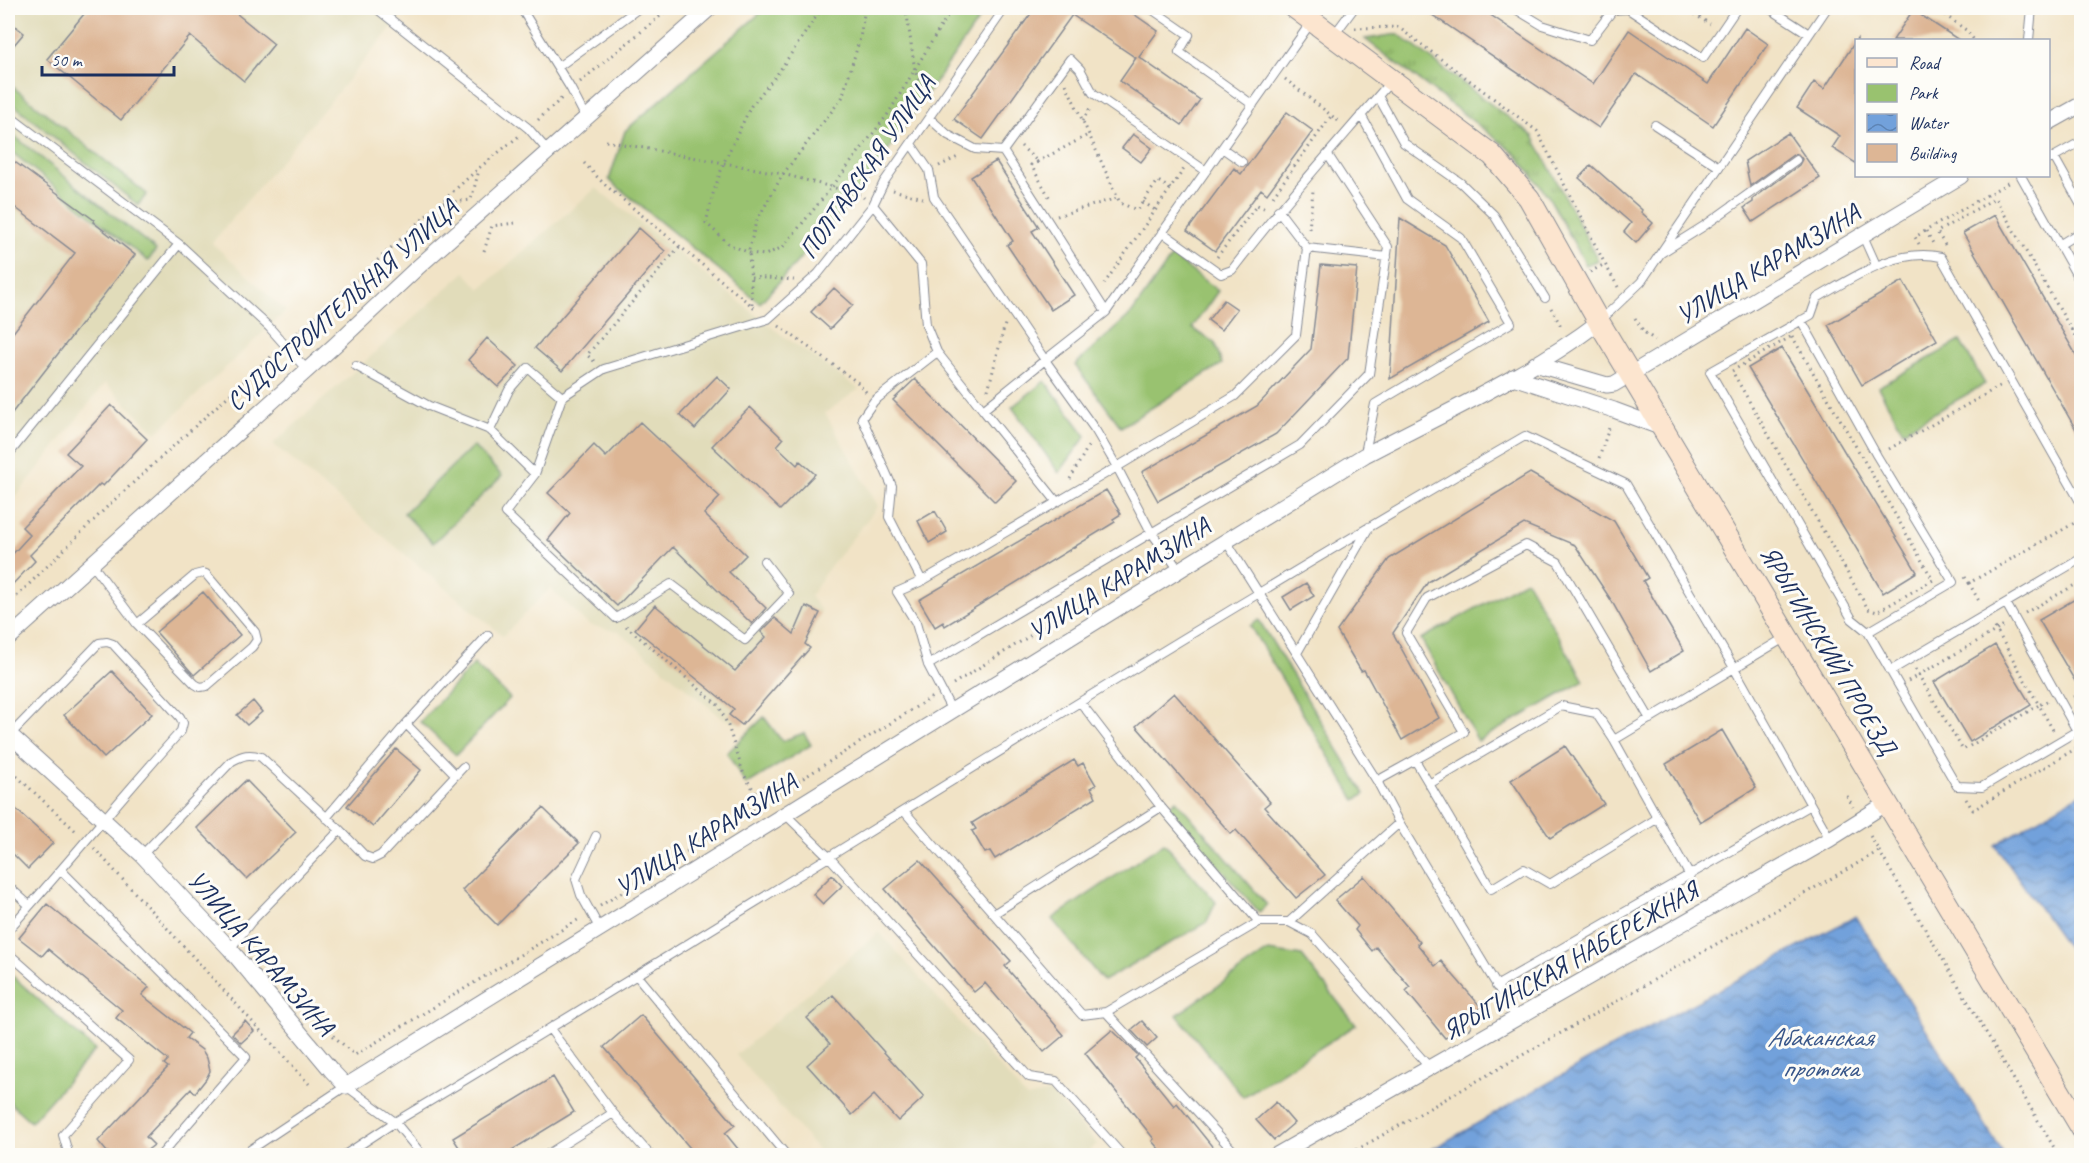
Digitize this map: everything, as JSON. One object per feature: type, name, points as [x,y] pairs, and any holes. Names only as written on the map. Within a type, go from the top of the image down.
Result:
[{"type":"main road","name":"ЯРЫГИНСКИЙ ПРОЕЗД","points":[[1295,8],[1313,20],[1342,32],[1392,80],[1492,155],[1529,198],[1599,322],[2082,1129]]},
{"type":"street","name":"СУДОСТРОИТЕЛЬНАЯ УЛИЦА","points":[[8,639],[417,268],[710,8]]},
{"type":"street","points":[[2050,122],[2081,106]]},
{"type":"street","name":"УЛИЦА КАРАМЗИНА","points":[[1535,364],[1607,385],[1614,384],[1959,177]]},
{"type":"street","name":"УЛИЦА КАРАМЗИНА","points":[[9,734],[142,855],[230,949],[346,1086],[1365,455],[1513,377],[1599,322]]},
{"type":"street","points":[[1513,377],[1665,429]]},
{"type":"street","name":"ЯРЫГИНСКАЯ НАБЕРЕЖНАЯ","points":[[1275,1155],[1830,839],[1887,803]]},
{"type":"lane","points":[[376,8],[528,128],[548,151]]},
{"type":"lane","points":[[521,8],[572,89],[586,118]]},
{"type":"lane","name":"ПОЛТАВСКАЯ УЛИЦА","points":[[768,319],[818,274],[873,205],[884,182],[1005,8]]},
{"type":"lane","points":[[1149,8],[1189,35],[1179,52],[1253,105]]},
{"type":"lane","points":[[1342,32],[1354,8]]},
{"type":"lane","points":[[1514,8],[1542,25],[1590,40],[1613,10],[1628,9],[1703,58],[1737,8]]},
{"type":"lane","points":[[1769,8],[1809,34]]},
{"type":"lane","points":[[1599,322],[1641,282],[1827,8]]},
{"type":"lane","points":[[2029,39],[2032,8]]},
{"type":"lane","points":[[558,67],[635,9]]},
{"type":"lane","points":[[982,410],[1106,312],[1313,20]]},
{"type":"lane","points":[[1003,151],[1070,59],[1080,69],[1097,96],[1206,171]]},
{"type":"lane","points":[[1162,232],[1221,274],[1232,270],[1278,210],[1315,171],[1392,80]]},
{"type":"lane","points":[[1378,96],[1404,143],[1461,183],[1494,215],[1545,298]]},
{"type":"lane","points":[[8,115],[179,244],[269,327],[307,369]]},
{"type":"lane","points":[[1361,115],[1407,200],[1461,238],[1511,323],[1375,404],[1365,455]]},
{"type":"lane","points":[[928,118],[948,135],[975,149],[1003,151]]},
{"type":"lane","points":[[1655,125],[1719,167]]},
{"type":"lane","points":[[2082,141],[2051,158],[2082,207]]},
{"type":"lane","points":[[911,144],[929,170],[933,197],[1096,431],[1151,532],[1179,570]]},
{"type":"lane","points":[[1222,148],[1242,162]]},
{"type":"lane","points":[[1003,151],[1106,312]]},
{"type":"lane","points":[[928,665],[1300,445],[1369,374],[1388,247],[1328,155]]},
{"type":"lane","points":[[1657,256],[1704,226],[1796,160]]},
{"type":"lane","points":[[2022,177],[2082,285]]},
{"type":"lane","points":[[873,205],[921,264],[926,325],[937,352],[1057,502]]},
{"type":"lane","points":[[952,711],[928,665],[916,623],[897,592],[922,581],[1235,396],[1296,336],[1307,248],[1278,210]]},
{"type":"lane","points":[[2059,244],[2082,231]]},
{"type":"lane","points":[[1863,236],[1876,265]]},
{"type":"lane","points":[[8,455],[179,244]]},
{"type":"lane","points":[[1307,248],[1387,257]]},
{"type":"lane","points":[[2006,603],[2056,695],[2079,729],[1982,787],[1958,786],[1868,632],[1852,619],[1710,372],[1811,315],[1817,298],[1876,265],[1925,253],[1941,257],[2082,505]]},
{"type":"lane","points":[[764,561],[789,594],[745,640],[671,584],[616,618],[506,513],[535,474],[562,397],[604,369],[768,319]]},
{"type":"lane","points":[[1801,320],[1877,456],[1953,582],[1868,632]]},
{"type":"lane","points":[[922,581],[889,517],[892,486],[862,418],[874,400],[937,352]]},
{"type":"lane","points":[[356,366],[429,406],[490,430],[535,474]]},
{"type":"lane","points":[[490,430],[508,390],[528,368],[562,397]]},
{"type":"lane","points":[[344,1155],[830,858],[1258,592],[1525,436],[1626,484],[1734,668],[1830,839]]},
{"type":"lane","points":[[1297,653],[1370,525]]},
{"type":"lane","points":[[1226,541],[1377,781],[1517,1019]]},
{"type":"lane","points":[[1377,781],[1464,732],[1406,633],[1427,598],[1526,545],[1558,562],[1650,718]]},
{"type":"lane","points":[[1890,671],[2082,558]]},
{"type":"lane","points":[[92,564],[138,624],[190,681],[200,687],[207,686],[257,640],[255,632],[203,573],[195,575],[138,624]]},
{"type":"lane","points":[[326,818],[406,724],[488,634]]},
{"type":"lane","points":[[1614,740],[1788,636]]},
{"type":"lane","points":[[8,930],[181,731],[183,723],[113,644],[107,642],[99,643],[9,734]]},
{"type":"lane","points":[[1081,703],[1161,807],[1259,922]]},
{"type":"lane","points":[[1429,784],[1561,706],[1596,713],[1614,740],[1690,876]]},
{"type":"lane","points":[[406,724],[456,775]]},
{"type":"lane","points":[[142,855],[232,761],[242,756],[251,754],[261,758],[365,856],[373,859],[381,855],[463,767]]},
{"type":"lane","points":[[1415,760],[1491,890],[1524,869],[1550,884],[1658,818]]},
{"type":"lane","points":[[1496,986],[1811,805]]},
{"type":"lane","points":[[995,913],[1161,807]]},
{"type":"lane","points":[[904,811],[1082,1015],[1106,1012],[1259,922],[1289,922],[1312,934],[1430,1068]]},
{"type":"lane","points":[[785,814],[830,858],[1029,1077],[1056,1081],[1123,1155]]},
{"type":"lane","points":[[1289,922],[1400,823]]},
{"type":"lane","points":[[230,949],[251,922],[340,830]]},
{"type":"lane","points":[[596,836],[576,879],[600,929]]},
{"type":"lane","points":[[61,870],[246,1057],[160,1155]]},
{"type":"lane","points":[[8,886],[30,905]]},
{"type":"lane","points":[[8,953],[129,1060],[63,1135],[69,1155]]},
{"type":"lane","points":[[637,976],[787,1155]]},
{"type":"lane","points":[[1106,1012],[1238,1155]]},
{"type":"lane","points":[[550,1029],[613,1113],[651,1155]]},
{"type":"lane","points":[[252,1155],[250,1150],[346,1086],[395,1122],[423,1155]]},
{"type":"lane","points":[[545,1155],[613,1113]]},
{"type":"path","points":[[8,605],[109,505],[479,168],[670,8]]},
{"type":"path","points":[[822,8],[778,73],[751,106],[724,162],[713,194],[706,223],[730,245],[750,253],[765,255],[783,247],[832,188],[888,114],[952,8]]},
{"type":"path","points":[[753,322],[749,250],[756,222],[783,174],[842,98],[860,38],[865,8]]},
{"type":"path","points":[[906,8],[915,71],[927,98],[928,118]]},
{"type":"path","points":[[1684,8],[1721,31]]},
{"type":"path","points":[[1935,8],[1966,30],[1973,39]]},
{"type":"path","points":[[1342,32],[1398,27],[1537,130],[1618,287]]},
{"type":"path","points":[[1060,72],[1120,203],[1137,210],[1158,181],[1171,189]]},
{"type":"path","points":[[1276,73],[1338,119],[1347,132]]},
{"type":"path","points":[[1082,121],[1097,96]]},
{"type":"path","points":[[1210,266],[1257,205],[1264,209],[1332,115]]},
{"type":"path","points":[[1016,171],[1088,135]]},
{"type":"path","points":[[1012,139],[1038,162]]},
{"type":"path","points":[[606,141],[783,174],[861,195],[873,205]]},
{"type":"path","points":[[929,170],[975,149]]},
{"type":"path","points":[[1095,295],[1190,160]]},
{"type":"path","points":[[584,163],[604,184],[752,306],[857,382],[874,400]]},
{"type":"path","points":[[1031,165],[1059,214]]},
{"type":"path","points":[[441,203],[471,200],[479,168]]},
{"type":"path","points":[[1307,248],[1315,171]]},
{"type":"path","points":[[1925,253],[1915,237],[2011,181]]},
{"type":"path","points":[[893,190],[924,199]]},
{"type":"path","points":[[1047,220],[1059,214],[1117,198]]},
{"type":"path","points":[[1948,250],[1937,232],[1995,198],[2082,348]]},
{"type":"path","points":[[1143,202],[1155,210]]},
{"type":"path","points":[[484,251],[492,226],[515,223]]},
{"type":"path","points":[[604,369],[587,355],[680,246]]},
{"type":"path","points":[[1590,273],[1605,264]]},
{"type":"path","points":[[751,277],[808,283]]},
{"type":"path","points":[[982,410],[1010,308]]},
{"type":"path","points":[[1635,318],[1644,332],[1657,341]]},
{"type":"path","points":[[2071,330],[2082,324]]},
{"type":"path","points":[[1792,336],[1933,580],[1877,612],[1868,609],[1732,371],[1792,336]]},
{"type":"path","points":[[1883,439],[1889,450],[2002,385]]},
{"type":"path","points":[[1596,468],[1611,420]]},
{"type":"path","points":[[1057,502],[1096,431]]},
{"type":"path","points":[[2072,510],[2082,527]]},
{"type":"path","points":[[1963,573],[1969,583],[2078,521]]},
{"type":"path","points":[[303,1010],[354,1055],[590,912],[1165,551]]},
{"type":"path","points":[[2026,613],[2042,581]]},
{"type":"path","points":[[1899,686],[2082,581]]},
{"type":"path","points":[[616,618],[719,706],[729,726],[744,775],[762,803]]},
{"type":"path","points":[[1997,631],[2059,741]]},
{"type":"path","points":[[1918,675],[1963,750],[2056,695]]},
{"type":"path","points":[[1973,810],[2082,745]]},
{"type":"path","points":[[8,768],[86,840],[309,1084]]},
{"type":"path","points":[[1847,796],[2059,1155]]},
{"type":"path","points":[[1346,1155],[1879,851]]},
{"type":"shaded area","points":[[8,8],[395,8],[403,14],[212,243],[286,311],[156,433],[105,383],[8,507]]},
{"type":"shaded area","points":[[596,188],[775,330],[859,389],[825,413],[878,506],[822,577],[810,596],[821,611],[807,646],[810,648],[742,725],[722,718],[619,632],[589,625],[550,588],[503,636],[273,444],[465,272],[480,289]]},
{"type":"shaded area","points":[[879,932],[1027,1098],[1050,1092],[1097,1144],[1084,1156],[848,1156],[844,1152],[840,1155],[822,1155],[736,1055]]},
{"type":"green space","points":[[766,8],[987,8],[854,199],[760,303],[609,180],[625,131]]},
{"type":"green space","points":[[1398,34],[1533,136],[1598,260],[1586,265],[1548,196],[1516,154],[1365,39]]},
{"type":"green space","points":[[8,83],[147,194],[138,205],[8,100]]},
{"type":"green space","points":[[8,131],[156,250],[148,261],[8,149]]},
{"type":"green space","points":[[1172,256],[1218,291],[1192,328],[1215,343],[1222,364],[1121,427],[1075,365],[1132,313]]},
{"type":"green space","points":[[1960,341],[1985,384],[1903,431],[1878,387]]},
{"type":"green space","points":[[1045,381],[1086,436],[1059,473],[1012,407]]},
{"type":"green space","points":[[473,446],[502,476],[433,543],[404,513]]},
{"type":"green space","points":[[1526,580],[1584,681],[1478,741],[1421,639]]},
{"type":"green space","points":[[1259,620],[1365,794],[1355,800],[1250,626]]},
{"type":"green space","points":[[474,664],[510,698],[456,755],[420,722]]},
{"type":"green space","points":[[764,717],[782,741],[804,733],[811,745],[746,785],[727,753]]},
{"type":"green space","points":[[1176,800],[1267,905],[1259,912],[1167,808]]},
{"type":"green space","points":[[1164,843],[1216,902],[1206,923],[1103,981],[1052,919]]},
{"type":"green space","points":[[1268,951],[1302,956],[1356,1025],[1243,1097],[1177,1015]]},
{"type":"green space","points":[[8,972],[95,1050],[31,1122],[8,1101]]},
{"type":"water","points":[[2081,793],[2081,967],[1995,845]]},
{"type":"water","name":"Абаканская протока","points":[[1856,916],[2004,1155],[1422,1155],[1592,1058]]},
{"type":"building","points":[[89,8],[242,8],[237,14],[274,44],[244,81],[190,36],[121,120],[47,59]]},
{"type":"building","points":[[1035,8],[1125,8],[1158,31],[1139,57],[1200,100],[1182,125],[1120,81],[1136,58],[1072,15],[983,139],[954,119]]},
{"type":"building","points":[[1422,8],[1480,8],[1593,84],[1629,30],[1708,84],[1745,28],[1768,44],[1713,126],[1636,74],[1599,128]]},
{"type":"building","points":[[1913,10],[1957,39],[1894,39]]},
{"type":"building","points":[[8,20],[24,33],[8,52]]},
{"type":"building","points":[[1855,42],[1855,163],[1832,148],[1840,136],[1797,108],[1814,82],[1824,89]]},
{"type":"building","points":[[1287,112],[1313,131],[1267,194],[1261,189],[1215,251],[1187,231],[1234,168],[1241,174]]},
{"type":"building","points":[[1788,133],[1820,178],[1753,222],[1744,208],[1799,165],[1802,159],[1798,154],[1793,155],[1750,186],[1745,161]]},
{"type":"building","points":[[1133,134],[1152,148],[1141,162],[1122,148]]},
{"type":"building","points":[[8,157],[94,220],[93,222],[135,255],[8,418],[8,339],[75,253],[8,202]]},
{"type":"building","points":[[996,161],[1039,227],[1032,231],[1074,295],[1051,310],[1007,245],[1013,241],[971,177]]},
{"type":"building","points":[[1591,165],[1642,210],[1641,212],[1653,223],[1636,243],[1624,232],[1631,223],[1579,178]]},
{"type":"building","points":[[1995,215],[2082,365],[2082,440],[1963,233]]},
{"type":"building","points":[[1400,218],[1445,245],[1489,322],[1390,379]]},
{"type":"building","points":[[639,228],[665,251],[562,371],[535,348]]},
{"type":"building","points":[[1321,265],[1357,268],[1348,358],[1276,434],[1158,501],[1142,472],[1257,406],[1311,349]]},
{"type":"building","points":[[1903,281],[1937,340],[1862,385],[1828,325]]},
{"type":"building","points":[[834,288],[853,305],[830,329],[811,312]]},
{"type":"building","points":[[1224,300],[1237,309],[1221,330],[1208,320]]},
{"type":"building","points":[[487,338],[518,366],[498,387],[468,360]]},
{"type":"building","points":[[1782,348],[1917,572],[1883,593],[1748,368]]},
{"type":"building","points":[[717,376],[731,389],[695,429],[680,415]]},
{"type":"building","points":[[915,379],[1016,481],[995,502],[893,400]]},
{"type":"building","points":[[111,405],[147,439],[103,486],[100,484],[30,555],[35,561],[8,589],[8,559],[30,535],[22,527],[81,466],[66,453]]},
{"type":"building","points":[[750,407],[783,439],[777,446],[797,465],[800,461],[815,474],[780,510],[712,446]]},
{"type":"building","points":[[640,422],[720,497],[704,514],[746,555],[729,572],[766,608],[752,624],[673,547],[617,606],[548,540],[570,513],[548,493],[594,445],[606,457]]},
{"type":"building","points":[[1530,473],[1614,521],[1648,578],[1643,581],[1684,651],[1651,671],[1611,600],[1575,545],[1524,524],[1428,582],[1393,633],[1439,718],[1402,740],[1364,670],[1361,671],[1337,631],[1389,559]]},
{"type":"building","points":[[1106,490],[1121,514],[1113,519],[1115,522],[945,626],[943,622],[935,627],[919,600]]},
{"type":"building","points":[[935,511],[947,532],[929,543],[918,521]]},
{"type":"building","points":[[1306,583],[1314,596],[1291,610],[1283,597]]},
{"type":"building","points":[[203,592],[240,635],[194,675],[156,632]]},
{"type":"building","points":[[2082,595],[2082,693],[2039,620]]},
{"type":"building","points":[[655,605],[735,671],[766,637],[761,632],[775,618],[794,634],[806,606],[820,613],[805,644],[810,648],[742,725],[729,715],[734,709],[635,629]]},
{"type":"building","points":[[1995,645],[2031,705],[1970,742],[1934,682]]},
{"type":"building","points":[[112,671],[152,714],[104,758],[64,715]]},
{"type":"building","points":[[1174,693],[1270,802],[1264,807],[1325,875],[1296,898],[1236,830],[1231,834],[1136,726]]},
{"type":"building","points":[[253,701],[262,712],[247,725],[237,715]]},
{"type":"building","points":[[1722,730],[1756,788],[1700,822],[1666,764]]},
{"type":"building","points":[[1565,746],[1604,804],[1550,838],[1511,780]]},
{"type":"building","points":[[396,749],[421,770],[373,827],[347,806]]},
{"type":"building","points":[[1074,760],[1078,766],[1083,763],[1096,785],[1091,788],[1096,797],[995,859],[990,851],[985,853],[972,831],[976,829],[972,823]]},
{"type":"building","points":[[246,780],[296,832],[247,879],[197,828]]},
{"type":"building","points":[[8,802],[53,843],[28,869],[8,849]]},
{"type":"building","points":[[543,808],[579,843],[497,925],[462,890]]},
{"type":"building","points":[[920,860],[1011,961],[1005,966],[1064,1035],[1044,1052],[985,983],[974,992],[885,889]]},
{"type":"building","points":[[832,875],[842,886],[823,904],[813,894]]},
{"type":"building","points":[[1364,876],[1420,942],[1417,944],[1435,966],[1441,961],[1481,1007],[1469,1029],[1445,1038],[1406,991],[1410,987],[1376,947],[1372,951],[1355,930],[1358,926],[1335,900]]},
{"type":"building","points":[[47,904],[149,987],[142,995],[190,1033],[186,1038],[202,1050],[207,1058],[210,1071],[206,1079],[195,1093],[191,1089],[146,1137],[154,1145],[141,1155],[114,1155],[107,1152],[98,1141],[168,1067],[164,1064],[168,1060],[116,1018],[122,1010],[48,949],[42,956],[19,938]]},
{"type":"building","points":[[833,995],[924,1097],[898,1121],[874,1095],[852,1115],[807,1065],[830,1044],[807,1018]]},
{"type":"building","points":[[641,1015],[735,1125],[725,1133],[743,1155],[696,1155],[604,1047]]},
{"type":"building","points":[[245,1021],[254,1031],[241,1043],[232,1034]]},
{"type":"building","points":[[1142,1021],[1157,1038],[1147,1047],[1131,1030]]},
{"type":"building","points":[[1112,1030],[1138,1055],[1135,1058],[1174,1106],[1177,1103],[1219,1155],[1164,1155],[1152,1141],[1154,1139],[1085,1053]]},
{"type":"building","points":[[553,1077],[574,1112],[504,1155],[464,1155],[453,1138]]},
{"type":"building","points":[[1276,1102],[1294,1123],[1274,1140],[1256,1120]]}]
